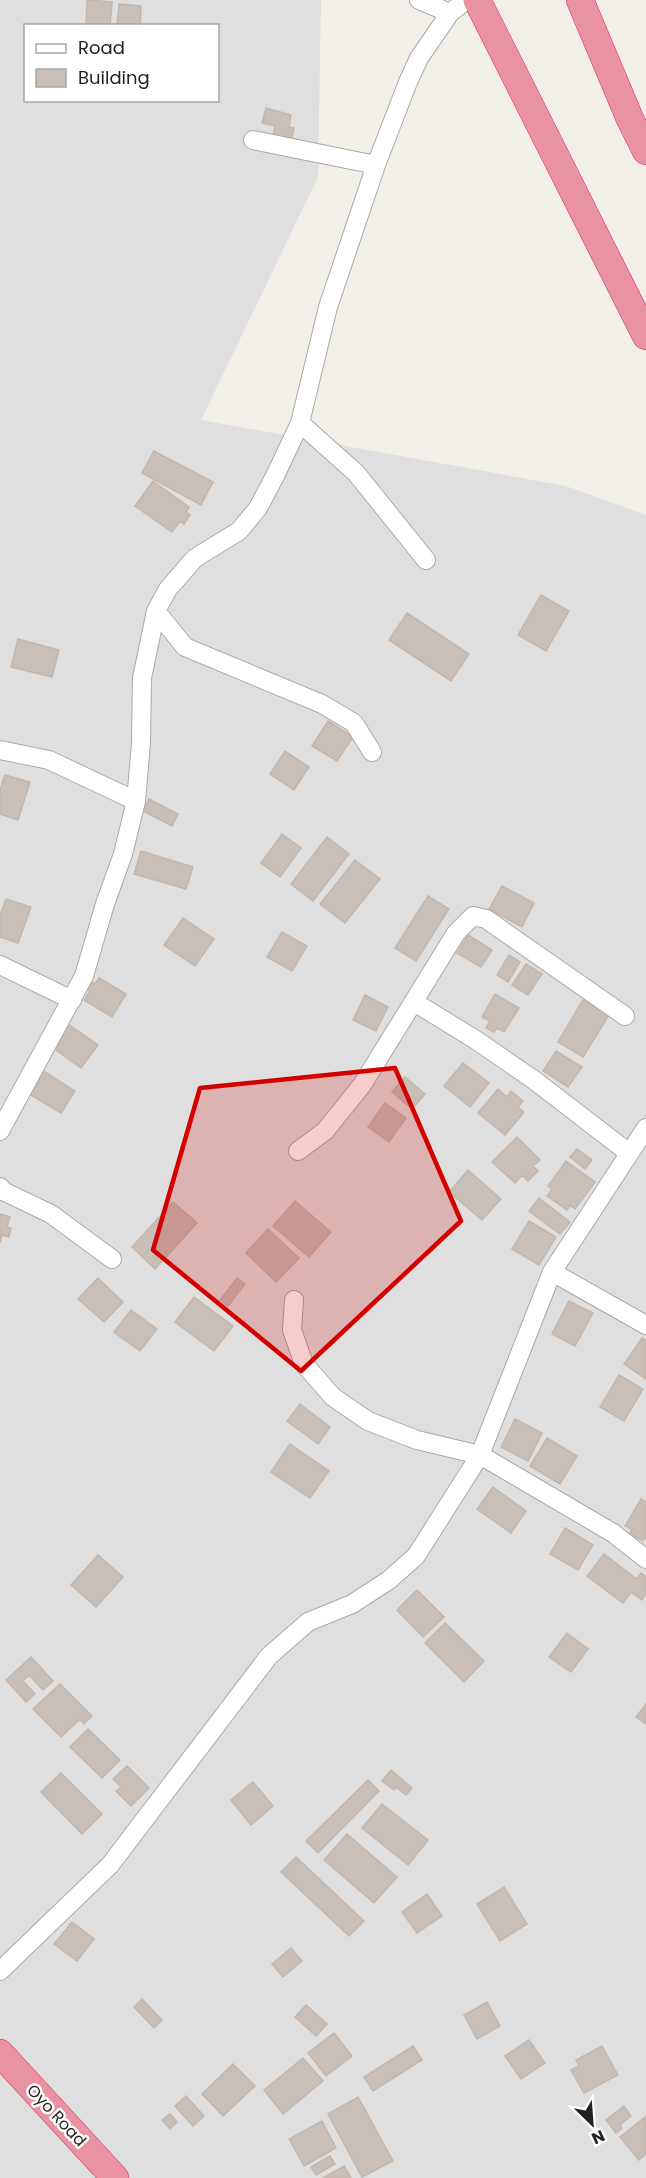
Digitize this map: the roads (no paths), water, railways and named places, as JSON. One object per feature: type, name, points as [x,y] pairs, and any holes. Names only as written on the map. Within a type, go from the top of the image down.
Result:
[{"type":"highway","points":[[477,0],[646,336]]},
{"type":"highway","points":[[580,0],[646,152]]},
{"type":"highway","name":"Oyo Road","points":[[0,2053],[115,2178]]},
{"type":"street","points":[[419,0],[450,13]]},
{"type":"street","points":[[0,1131],[84,976],[105,904],[123,854],[136,801],[141,743],[142,678],[156,610],[168,589],[195,558],[239,531],[258,508],[300,423],[328,307],[376,165],[419,58],[450,13],[466,0]]},
{"type":"street","points":[[253,141],[376,165]]},
{"type":"street","points":[[300,423],[356,473],[426,560]]},
{"type":"street","points":[[156,610],[185,647],[322,704],[354,723],[372,752]]},
{"type":"street","points":[[0,750],[49,760],[136,801]]},
{"type":"street","points":[[298,1150],[325,1131],[362,1085],[456,933],[473,916],[486,919],[625,1016]]},
{"type":"street","points":[[0,965],[72,1000]]},
{"type":"street","points":[[414,1002],[525,1073],[629,1153]]},
{"type":"street","points":[[0,1971],[110,1865],[269,1656],[308,1622],[352,1604],[389,1580],[416,1556],[480,1455],[552,1272],[646,1128]]},
{"type":"street","points":[[0,1186],[5,1192],[51,1214],[112,1258]]},
{"type":"street","points":[[552,1272],[646,1325]]},
{"type":"street","points":[[294,1300],[292,1330],[304,1364],[333,1397],[368,1421],[417,1440],[480,1455],[614,1533],[646,1560]]}]
